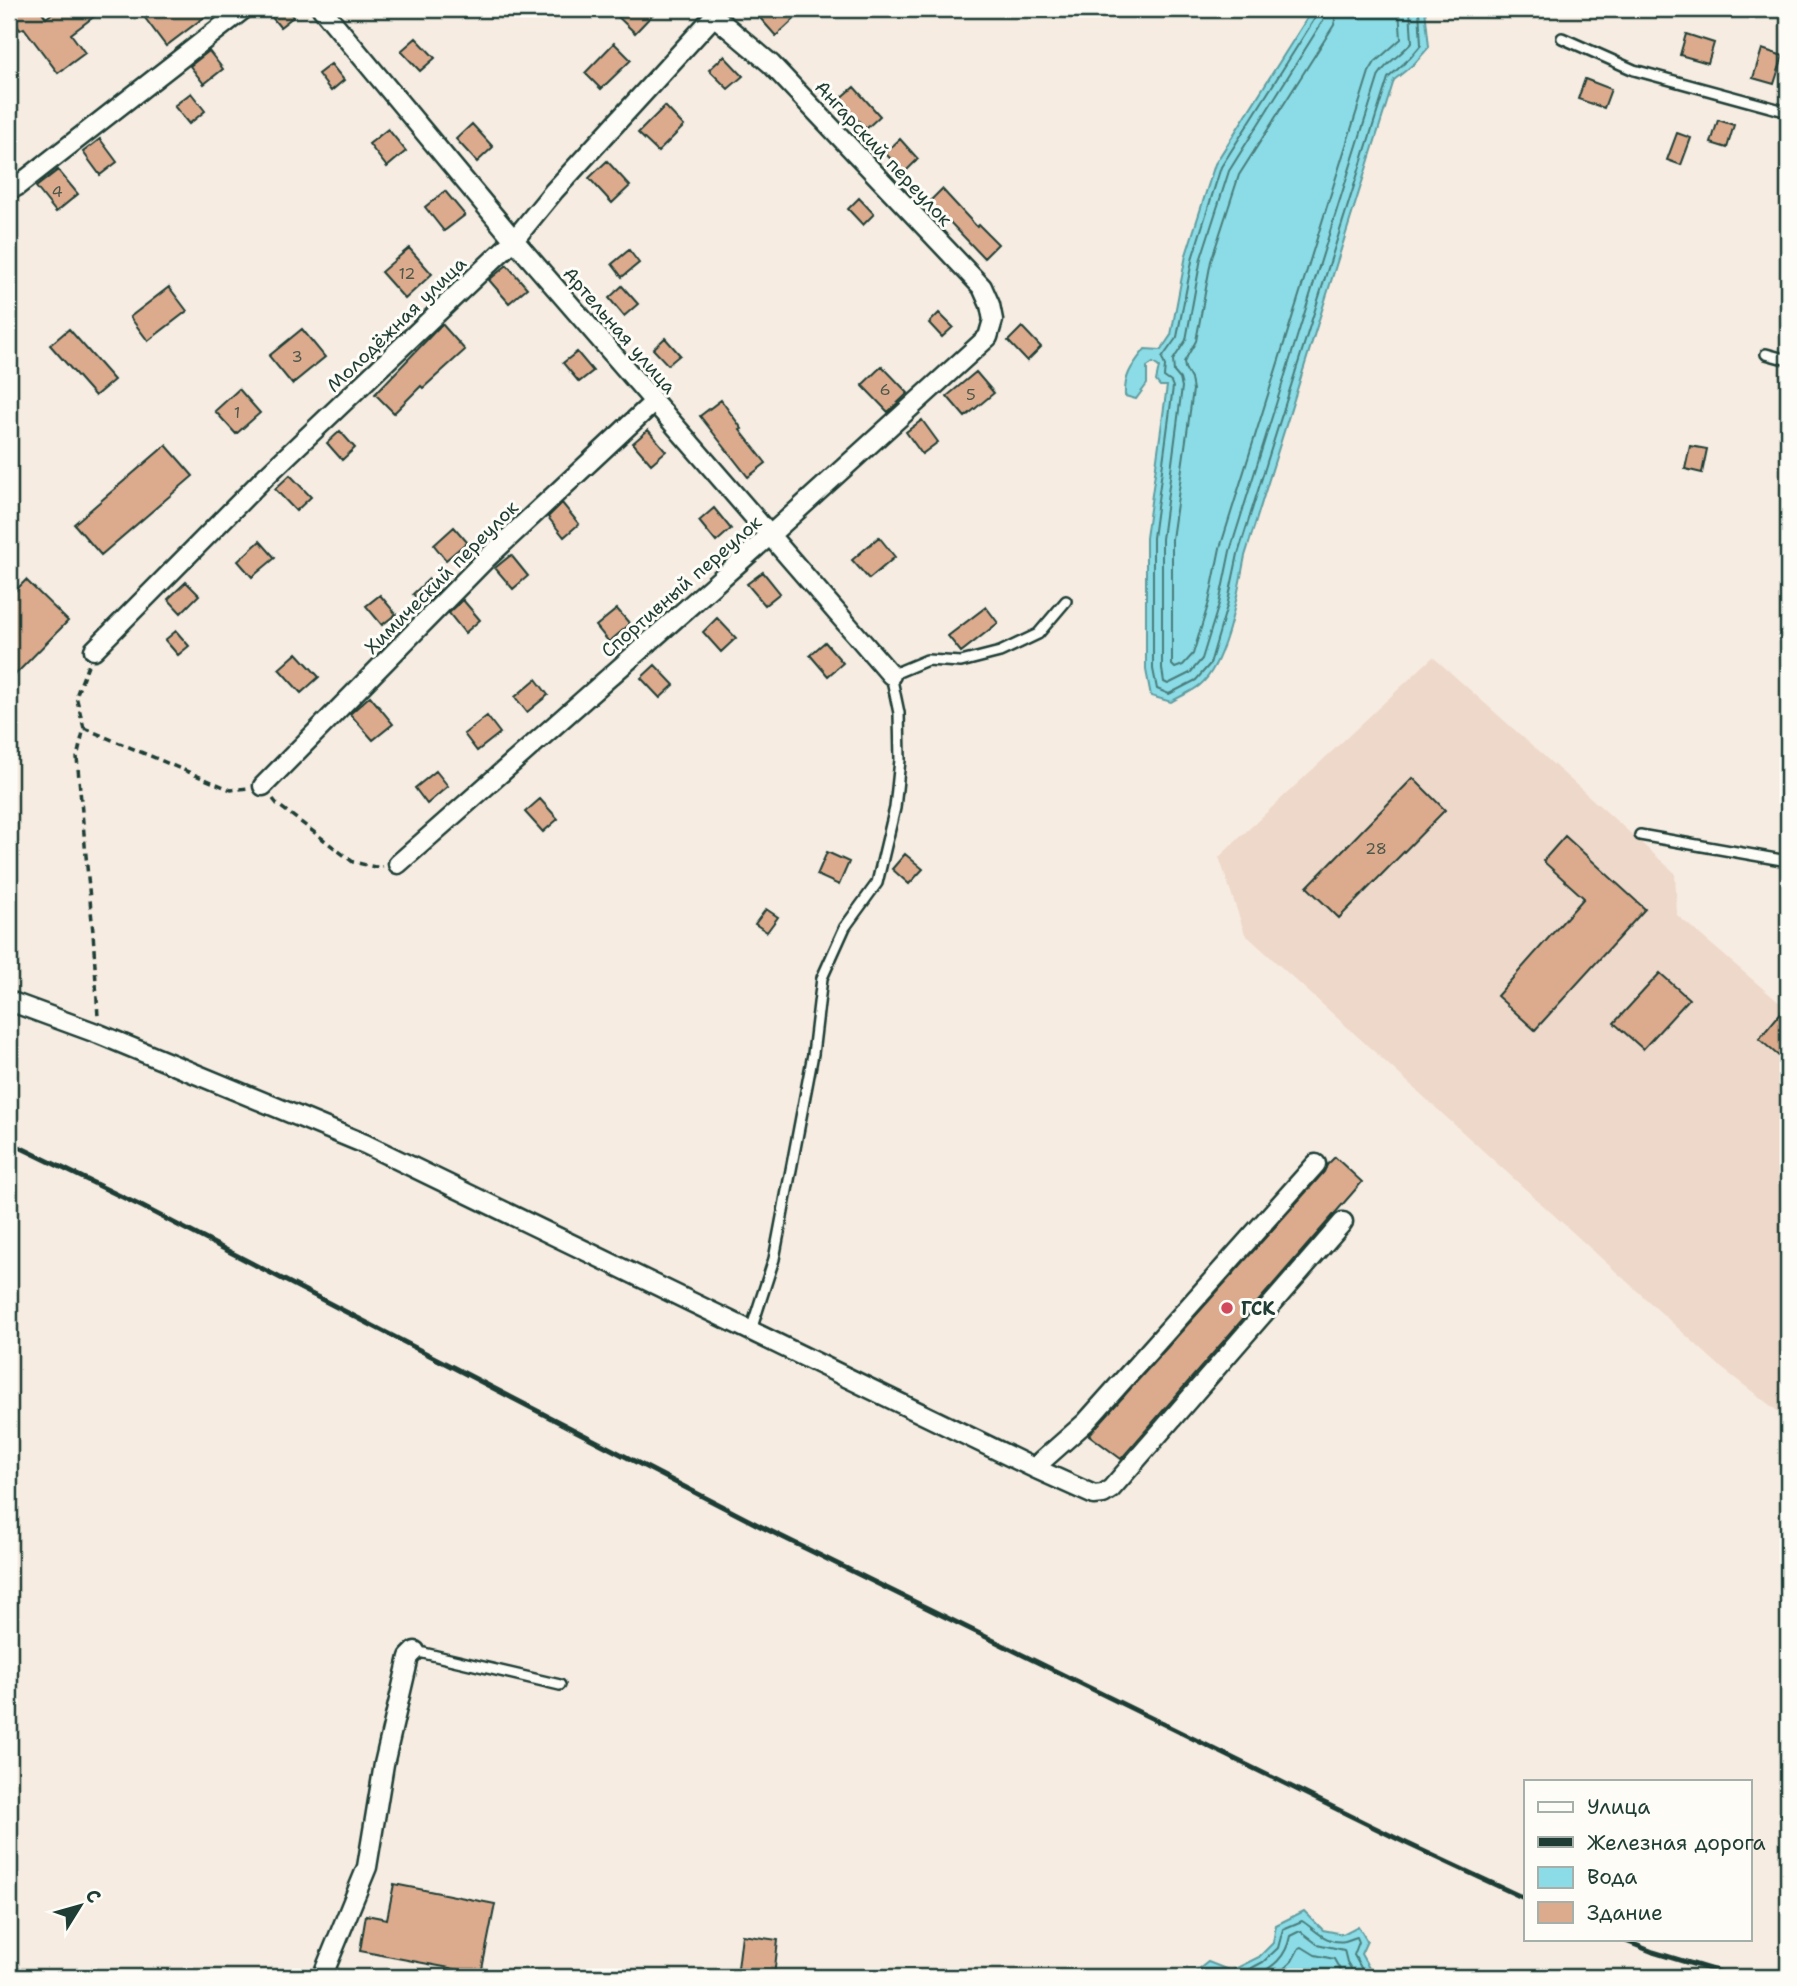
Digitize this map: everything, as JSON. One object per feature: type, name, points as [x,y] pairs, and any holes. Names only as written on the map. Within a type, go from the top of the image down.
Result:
[{"type":"street","points":[[16,187],[244,9]]},
{"type":"street","name":"Артельная улица","points":[[322,9],[514,240],[891,675]]},
{"type":"street","name":"Молодёжная улица","points":[[94,650],[275,467],[514,240],[554,191],[714,16]]},
{"type":"street","name":"Ангарский переулок","points":[[714,16],[771,64],[982,286],[993,320],[988,337]]},
{"type":"street","name":"Спортивный переулок","points":[[398,864],[769,536],[988,337]]},
{"type":"street","name":"Химический переулок","points":[[263,786],[487,558],[654,402]]},
{"type":"street","points":[[9,1001],[99,1034],[365,1144],[1094,1496],[1111,1489],[1343,1222]]},
{"type":"street","points":[[1034,1468],[1086,1422],[1315,1164]]},
{"type":"street","points":[[322,1977],[367,1867],[384,1764],[409,1657],[415,1650]]},
{"type":"lane","points":[[1562,38],[1634,70],[1788,112]]},
{"type":"lane","points":[[1766,354],[1788,360]]},
{"type":"lane","points":[[751,1330],[774,1259],[813,1054],[822,978],[845,927],[877,883],[895,808],[900,760],[900,713],[891,675],[927,660],[961,662],[1000,652],[1038,635],[1066,601]]},
{"type":"lane","points":[[1640,835],[1788,861]]},
{"type":"lane","points":[[415,1650],[560,1685]]},
{"type":"path","points":[[94,650],[76,696],[84,728],[77,757],[99,1034]]},
{"type":"path","points":[[84,728],[231,790],[263,786],[277,804],[353,862],[375,867],[398,864]]},
{"type":"shaded area","points":[[1433,657],[1675,873],[1677,915],[1788,1010],[1788,1419],[1723,1369],[1245,934],[1219,857]]},
{"type":"water","points":[[1313,9],[1425,9],[1429,47],[1394,80],[1245,556],[1224,643],[1209,675],[1193,690],[1171,702],[1151,696],[1146,670],[1146,538],[1167,386],[1160,386],[1156,381],[1159,367],[1153,363],[1147,367],[1147,384],[1136,399],[1125,396],[1127,376],[1145,349],[1161,350],[1171,335],[1186,255],[1215,164]]},
{"type":"water","points":[[1304,1911],[1323,1930],[1343,1934],[1358,1926],[1367,1941],[1361,1954],[1374,1977],[1189,1977],[1208,1962],[1231,1971],[1259,1957],[1273,1943],[1276,1925]]},
{"type":"building","points":[[9,9],[40,9],[46,18],[58,9],[104,9],[71,34],[85,53],[58,73],[24,28],[20,30],[9,14]]},
{"type":"building","points":[[157,9],[215,9],[166,46],[145,18]]},
{"type":"building","points":[[265,9],[287,9],[293,17],[280,27]]},
{"type":"building","points":[[610,9],[658,9],[635,33]]},
{"type":"building","points":[[770,9],[805,9],[776,36],[760,18]]},
{"type":"building","points":[[1686,34],[1714,43],[1708,63],[1680,55]]},
{"type":"building","points":[[416,38],[435,58],[420,71],[401,51]]},
{"type":"building","points":[[614,43],[631,60],[601,89],[585,73]]},
{"type":"building","points":[[1762,49],[1783,56],[1774,84],[1753,78]]},
{"type":"building","points":[[209,51],[223,69],[204,84],[190,66]]},
{"type":"building","points":[[724,56],[743,76],[728,89],[709,70]]},
{"type":"building","points":[[331,64],[344,80],[331,91],[318,74]]},
{"type":"building","points":[[1585,79],[1611,89],[1604,108],[1578,99]]},
{"type":"building","points":[[854,87],[880,116],[866,129],[839,100]]},
{"type":"building","points":[[191,93],[205,111],[189,124],[174,106]]},
{"type":"building","points":[[665,106],[684,126],[658,152],[638,133]]},
{"type":"building","points":[[1718,120],[1734,125],[1727,148],[1711,143]]},
{"type":"building","points":[[472,124],[493,147],[477,162],[456,139]]},
{"type":"building","points":[[388,129],[406,151],[387,167],[369,144]]},
{"type":"building","points":[[1677,133],[1691,138],[1681,165],[1667,160]]},
{"type":"building","points":[[100,139],[117,162],[100,175],[83,152]]},
{"type":"building","points":[[900,139],[918,159],[904,173],[885,153]]},
{"type":"building","points":[[607,161],[630,186],[612,203],[589,178]]},
{"type":"building","points":[[58,170],[78,194],[56,212],[36,187]]},
{"type":"building","points":[[942,189],[977,227],[979,225],[998,244],[984,258],[928,203]]},
{"type":"building","points":[[445,191],[465,215],[444,231],[425,207]]},
{"type":"building","points":[[859,198],[874,214],[863,225],[848,209]]},
{"type":"building","points":[[409,248],[432,274],[405,299],[381,272]]},
{"type":"building","points":[[629,250],[639,263],[622,277],[612,264]]},
{"type":"building","points":[[507,265],[527,288],[509,303],[489,280]]},
{"type":"building","points":[[622,286],[638,304],[624,316],[609,298]]},
{"type":"building","points":[[169,287],[187,311],[148,341],[130,317]]},
{"type":"building","points":[[939,313],[953,327],[942,337],[929,323]]},
{"type":"building","points":[[442,324],[465,350],[423,388],[421,386],[394,413],[375,394]]},
{"type":"building","points":[[1022,327],[1041,347],[1027,361],[1008,341]]},
{"type":"building","points":[[69,329],[114,380],[95,396],[50,345]]},
{"type":"building","points":[[302,329],[325,357],[292,384],[269,356]]},
{"type":"building","points":[[665,338],[680,355],[668,365],[653,349]]},
{"type":"building","points":[[577,352],[593,371],[579,382],[563,363]]},
{"type":"building","points":[[882,366],[908,393],[888,412],[862,385]]},
{"type":"building","points":[[976,372],[994,393],[965,417],[947,396]]},
{"type":"building","points":[[239,389],[260,413],[236,434],[215,411]]},
{"type":"building","points":[[721,400],[766,463],[748,477],[700,416]]},
{"type":"building","points":[[922,420],[938,442],[922,454],[906,432]]},
{"type":"building","points":[[648,430],[666,451],[651,464],[633,443]]},
{"type":"building","points":[[340,431],[355,448],[342,460],[327,443]]},
{"type":"building","points":[[166,445],[193,476],[101,555],[74,524]]},
{"type":"building","points":[[1690,446],[1707,449],[1702,473],[1685,469]]},
{"type":"building","points":[[290,475],[311,497],[296,511],[275,489]]},
{"type":"building","points":[[562,503],[579,524],[564,537],[548,517]]},
{"type":"building","points":[[714,508],[731,529],[716,542],[699,521]]},
{"type":"building","points":[[454,527],[467,542],[446,560],[434,545]]},
{"type":"building","points":[[879,537],[895,557],[869,579],[852,560]]},
{"type":"building","points":[[260,541],[275,558],[252,577],[238,561]]},
{"type":"building","points":[[511,555],[528,576],[513,589],[495,568]]},
{"type":"building","points":[[763,572],[780,593],[765,605],[747,584]]},
{"type":"building","points":[[429,579],[440,590],[424,605],[413,594]]},
{"type":"building","points":[[26,580],[68,621],[9,681],[9,597]]},
{"type":"building","points":[[186,582],[199,595],[181,613],[168,599]]},
{"type":"building","points":[[380,595],[396,614],[382,625],[366,606]]},
{"type":"building","points":[[463,600],[480,620],[465,633],[449,613]]},
{"type":"building","points":[[986,607],[998,623],[961,652],[948,636]]},
{"type":"building","points":[[617,609],[630,624],[609,642],[596,626]]},
{"type":"building","points":[[717,618],[736,638],[721,652],[703,632]]},
{"type":"building","points":[[176,631],[189,646],[178,655],[165,640]]},
{"type":"building","points":[[825,642],[843,663],[828,676],[810,655]]},
{"type":"building","points":[[297,653],[319,677],[301,693],[279,669]]},
{"type":"building","points":[[655,665],[674,685],[660,698],[641,678]]},
{"type":"building","points":[[536,679],[548,695],[527,712],[515,697]]},
{"type":"building","points":[[370,696],[393,724],[373,740],[350,714]]},
{"type":"building","points":[[487,716],[500,733],[477,751],[464,734]]},
{"type":"building","points":[[436,771],[448,786],[427,804],[415,788]]},
{"type":"building","points":[[1413,778],[1445,810],[1339,918],[1307,887]]},
{"type":"building","points":[[540,799],[558,819],[543,832],[525,812]]},
{"type":"building","points":[[1565,836],[1645,909],[1535,1030],[1497,996],[1584,898],[1543,861]]},
{"type":"building","points":[[827,852],[849,862],[839,885],[817,875]]},
{"type":"building","points":[[905,854],[923,869],[909,884],[892,869]]},
{"type":"building","points":[[766,909],[778,917],[767,932],[755,924]]},
{"type":"building","points":[[1660,973],[1689,999],[1643,1049],[1614,1023]]},
{"type":"building","points":[[1788,1004],[1788,1064],[1759,1039]]},
{"type":"building","name":"ГСК","points":[[1335,1157],[1362,1182],[1121,1459],[1089,1435],[1324,1172]]},
{"type":"building","points":[[394,1884],[495,1904],[481,1974],[360,1951],[366,1915],[387,1919]]},
{"type":"building","points":[[742,1935],[778,1940],[774,1977],[737,1977]]},
{"type":"railway","points":[[9,1142],[143,1207],[760,1526],[1406,1843],[1524,1898]]},
{"type":"railway","points":[[1623,1940],[1653,1952],[1736,1977]]},
{"type":"place","name":"ГСК","points":[[1227,1308]]}]
